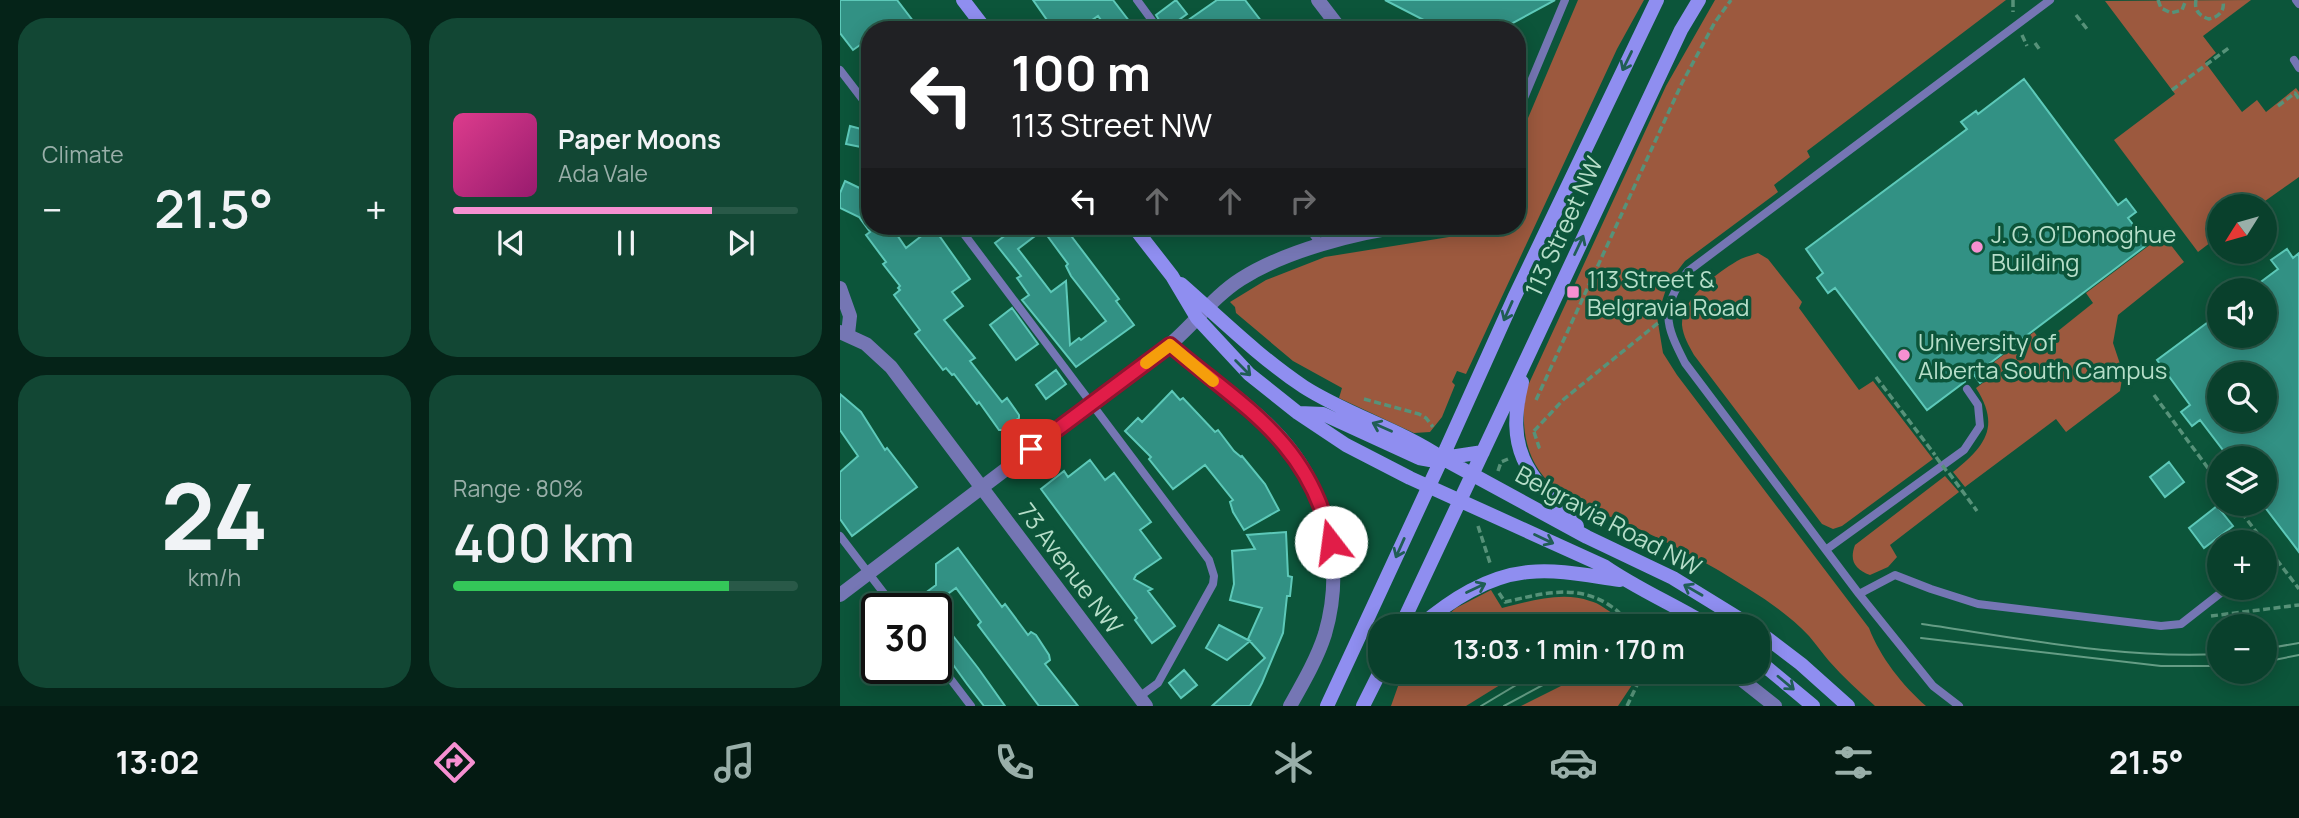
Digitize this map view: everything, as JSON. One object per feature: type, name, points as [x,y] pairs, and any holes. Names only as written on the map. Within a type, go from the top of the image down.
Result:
[{"type":"main road","points":[[963,0],[979,21]]},
{"type":"main road","name":"113 Street NW","points":[[1326,706],[1514,298],[1657,0]]},
{"type":"main road","name":"113 Street NW","points":[[1407,614],[1681,30],[1699,0]]},
{"type":"main road","points":[[1140,235],[1171,276],[1258,354],[1305,387],[1345,410],[1424,446],[1442,458]]},
{"type":"main road","name":"Belgravia Road NW","points":[[1171,276],[1197,318],[1249,374],[1298,413],[1346,445],[1604,566],[1625,581],[1689,614]]},
{"type":"main road","points":[[1530,352],[1516,408],[1515,433],[1520,455],[1533,478],[1587,537]]},
{"type":"main road","points":[[1298,413],[1323,414],[1419,458],[1442,458],[1483,452]]},
{"type":"main road","name":"Belgravia Road NW","points":[[1442,458],[1587,537],[1673,578],[1732,614]]},
{"type":"main road","points":[[1436,614],[1459,596],[1494,580],[1520,573],[1560,572],[1625,581]]},
{"type":"main road","points":[[1770,640],[1848,706]]},
{"type":"main road","points":[[1770,670],[1813,706]]},
{"type":"main road","points":[[1363,706],[1374,684]]},
{"type":"street","points":[[1318,0],[1334,21]]},
{"type":"street","points":[[840,595],[1170,345],[1208,307],[1242,279],[1273,262],[1321,245],[1367,235]]},
{"type":"street","name":"73 Avenue NW","points":[[840,288],[850,316],[844,333],[866,344],[891,367],[1143,701]]},
{"type":"street","points":[[1170,345],[1265,422],[1294,454],[1323,510],[1333,558],[1332,595],[1325,634],[1318,654],[1290,706]]},
{"type":"street","points":[[1747,684],[1775,706]]},
{"type":"lane","points":[[1137,0],[1152,21]]},
{"type":"lane","points":[[1526,93],[1565,0]]},
{"type":"lane","points":[[1959,706],[1933,686],[1859,594],[1685,363],[1670,333],[1668,309],[1676,288],[1687,272],[2050,0]]},
{"type":"lane","points":[[2296,0],[2299,4]]},
{"type":"lane","points":[[840,70],[861,97]]},
{"type":"lane","points":[[840,90],[850,83]]},
{"type":"lane","points":[[965,235],[1213,568],[1213,584],[1158,683],[1143,701]]},
{"type":"lane","points":[[1314,235],[1321,245]]},
{"type":"lane","points":[[1827,549],[1964,450],[1980,426],[1978,405],[1967,389]]},
{"type":"lane","points":[[840,536],[883,593]]},
{"type":"lane","points":[[1859,594],[1895,575],[1978,604],[2161,626],[2181,624],[2212,600]]},
{"type":"lane","points":[[952,681],[971,706]]},
{"type":"path","points":[[1534,404],[1682,83],[1731,0]]},
{"type":"path","points":[[2158,0],[2161,8],[2171,13],[2182,10],[2186,1],[2196,2],[2199,14],[2209,19],[2223,11],[2223,0]]},
{"type":"path","points":[[2076,15],[2087,29]]},
{"type":"path","points":[[2035,43],[2040,50]]},
{"type":"path","points":[[2172,90],[2230,47]]},
{"type":"path","points":[[2278,106],[2295,93],[2299,99]]},
{"type":"path","points":[[1534,431],[1564,399],[1658,323]]},
{"type":"path","points":[[1876,377],[1977,511]]},
{"type":"path","points":[[2154,395],[2207,467]]},
{"type":"path","points":[[1353,396],[1419,414],[1433,426]]},
{"type":"path","points":[[1528,452],[1539,447],[1534,431],[1534,418]]},
{"type":"path","points":[[1496,474],[1501,462],[1513,458]]},
{"type":"path","points":[[1477,517],[1492,569]]},
{"type":"path","points":[[2277,560],[2299,589]]},
{"type":"path","points":[[1496,586],[1505,602],[1564,591],[1595,596],[1622,614]]},
{"type":"path","points":[[2206,617],[2299,605]]},
{"type":"path","points":[[1627,706],[1637,684]]},
{"type":"shaded area","points":[[1578,0],[1644,0],[1617,49],[1466,374],[1457,371],[1452,382],[1455,385],[1442,417],[1430,432],[1414,433],[1339,398],[1342,388],[1293,361],[1236,313],[1230,302],[1266,280],[1325,257],[1461,235],[1526,235],[1526,123]]},
{"type":"shaded area","points":[[1715,0],[2006,0],[1807,151],[1810,157],[1774,185],[1778,192],[1685,261],[1668,283],[1657,317],[1663,353],[1677,375],[1869,628],[1879,650],[1893,670],[1926,706],[1875,706],[1834,667],[1799,626],[1777,608],[1718,570],[1564,494],[1544,477],[1528,447],[1524,426],[1525,392],[1666,86]]},
{"type":"shaded area","points":[[2251,0],[2203,36],[2216,53],[2205,62],[2242,112],[2257,100],[2266,112],[2296,88],[2299,92],[2299,177],[2275,194],[2207,194],[2207,245],[2198,252],[2114,140],[2175,94],[2105,1]]},
{"type":"shaded area","points":[[2163,235],[2184,262],[2118,315],[2113,343],[2123,373],[2120,391],[2066,432],[2056,419],[1965,487],[1953,472],[1974,453],[1986,435],[1987,414],[1976,388],[2000,370],[1994,362],[2034,332],[2043,343],[2093,303],[2086,293]]},
{"type":"shaded area","points":[[1758,253],[1768,259],[1802,302],[1799,308],[1859,390],[1873,381],[1933,459],[1842,526],[1833,529],[1822,524],[1686,341],[1682,325],[1683,315],[1694,296],[1720,272],[1742,258]]},
{"type":"shaded area","points":[[1945,476],[1959,492],[1890,545],[1897,557],[1888,567],[1870,575],[1860,570],[1853,560],[1855,545]]},
{"type":"shaded area","points":[[1491,590],[1502,608],[1535,600],[1569,597],[1590,601],[1614,614],[1449,614]]},
{"type":"shaded area","points":[[1399,684],[1502,684],[1466,706],[1391,706]]},
{"type":"shaded area","points":[[1565,684],[1632,684],[1618,706],[1521,706]]},
{"type":"building","points":[[840,0],[897,0],[913,21],[861,21],[861,44],[853,50],[840,33]]},
{"type":"building","points":[[1033,0],[1113,0],[1129,21],[1102,21],[1098,16],[1091,21],[1048,21]]},
{"type":"building","points":[[1176,0],[1187,14],[1177,21],[1160,21],[1156,15]]},
{"type":"building","points":[[1217,0],[1245,0],[1261,21],[1187,21]]},
{"type":"building","points":[[1385,0],[1555,0],[1516,21],[1426,21]]},
{"type":"building","name":"J. G. O'Donoghue Building","points":[[2024,79],[2118,205],[2126,199],[2136,212],[2128,218],[2148,244],[1985,367],[1992,375],[1980,383],[1974,375],[1927,410],[1835,288],[1828,293],[1817,278],[1823,273],[1806,249],[1967,129],[1961,122],[1976,111],[1978,114]]},
{"type":"building","points":[[850,126],[861,129],[861,147],[846,144]]},
{"type":"building","points":[[845,181],[861,189],[861,220],[840,208],[840,193]]},
{"type":"building","points":[[866,235],[897,235],[906,248],[923,235],[939,235],[970,279],[952,292],[963,306],[944,320],[975,358],[970,361],[1002,402],[1007,398],[1019,418],[999,430],[954,374],[946,368],[943,370],[915,334],[920,330],[894,295],[900,290],[900,286],[883,264],[886,262]]},
{"type":"building","points":[[1006,235],[1036,235],[1018,249],[1051,292],[1066,281],[1070,345],[1079,338],[1081,340],[1106,321],[1071,276],[1066,266],[1068,264],[1047,235],[1075,235],[1072,237],[1119,299],[1116,301],[1134,325],[1076,367],[1022,300],[1029,295],[1017,278],[1021,276],[995,243]]},
{"type":"building","points":[[2287,249],[2293,258],[2299,253],[2299,552],[2272,516],[2277,516],[2277,446],[2220,446],[2209,432],[2277,432],[2277,362],[2207,362],[2207,429],[2200,420],[2192,426],[2181,412],[2190,405],[2157,360],[2207,323],[2207,348],[2277,348],[2277,278],[2266,278],[2278,269],[2274,264],[2277,264],[2277,256]]},
{"type":"building","points":[[1012,308],[1038,344],[1016,360],[990,325]]},
{"type":"building","points":[[1056,370],[1066,384],[1046,399],[1036,385]]},
{"type":"building","points":[[1172,391],[1180,400],[1183,398],[1215,432],[1218,430],[1234,451],[1242,456],[1265,484],[1279,510],[1244,530],[1233,512],[1230,502],[1233,500],[1205,465],[1173,489],[1149,459],[1151,457],[1125,431],[1138,418],[1142,422]]},
{"type":"building","points":[[840,394],[861,412],[885,450],[887,448],[917,487],[852,536],[840,519],[840,472],[858,456],[840,430]]},
{"type":"building","points":[[1090,460],[1105,480],[1114,473],[1151,522],[1140,530],[1161,558],[1134,579],[1152,589],[1148,591],[1175,626],[1152,643],[1135,620],[1137,618],[1041,489],[1064,471],[1068,477]]},
{"type":"building","points":[[2169,462],[2184,482],[2165,497],[2150,477]]},
{"type":"building","points":[[2207,514],[2207,516],[2225,516],[2233,526],[2228,530],[2207,530],[2207,546],[2204,548],[2189,528]]},
{"type":"building","points":[[1286,532],[1288,576],[1292,577],[1290,596],[1287,596],[1283,633],[1262,683],[1250,706],[1212,706],[1265,658],[1248,639],[1262,608],[1230,600],[1234,584],[1232,551],[1255,549],[1247,535]]},
{"type":"building","points":[[958,548],[1002,607],[1005,604],[1028,635],[1031,632],[1036,635],[1049,655],[1050,660],[1045,664],[1078,706],[1039,706],[978,625],[981,622],[956,588],[949,593],[925,593],[936,585],[936,564]]},
{"type":"building","points":[[1219,625],[1250,641],[1227,660],[1206,648]]},
{"type":"building","points":[[952,635],[1005,706],[984,706],[952,663]]},
{"type":"building","points":[[1184,670],[1197,685],[1181,698],[1169,683]]},
{"type":"tram line","points":[[1922,624],[2108,650],[2207,654]]},
{"type":"tram line","points":[[1921,638],[2161,666],[2207,666]]},
{"type":"tram line","points":[[2277,647],[2299,643]]},
{"type":"tram line","points":[[2277,659],[2299,655]]},
{"type":"tram line","points":[[1481,706],[1518,684]]},
{"type":"tram line","points":[[1504,706],[1545,684]]},
{"type":"slow traffic","points":[[1146,363],[1170,345],[1213,381]]},
{"type":"place","name":"J. G. O'Donoghue Building","points":[[1977,247]]},
{"type":"place","name":"113 Street & Belgravia Road","points":[[1573,292]]},
{"type":"place","name":"University of Alberta South Campus","points":[[1904,355]]},
{"type":"route","points":[[1031,449],[1170,345],[1265,422],[1294,454],[1315,490],[1331,542]]}]
